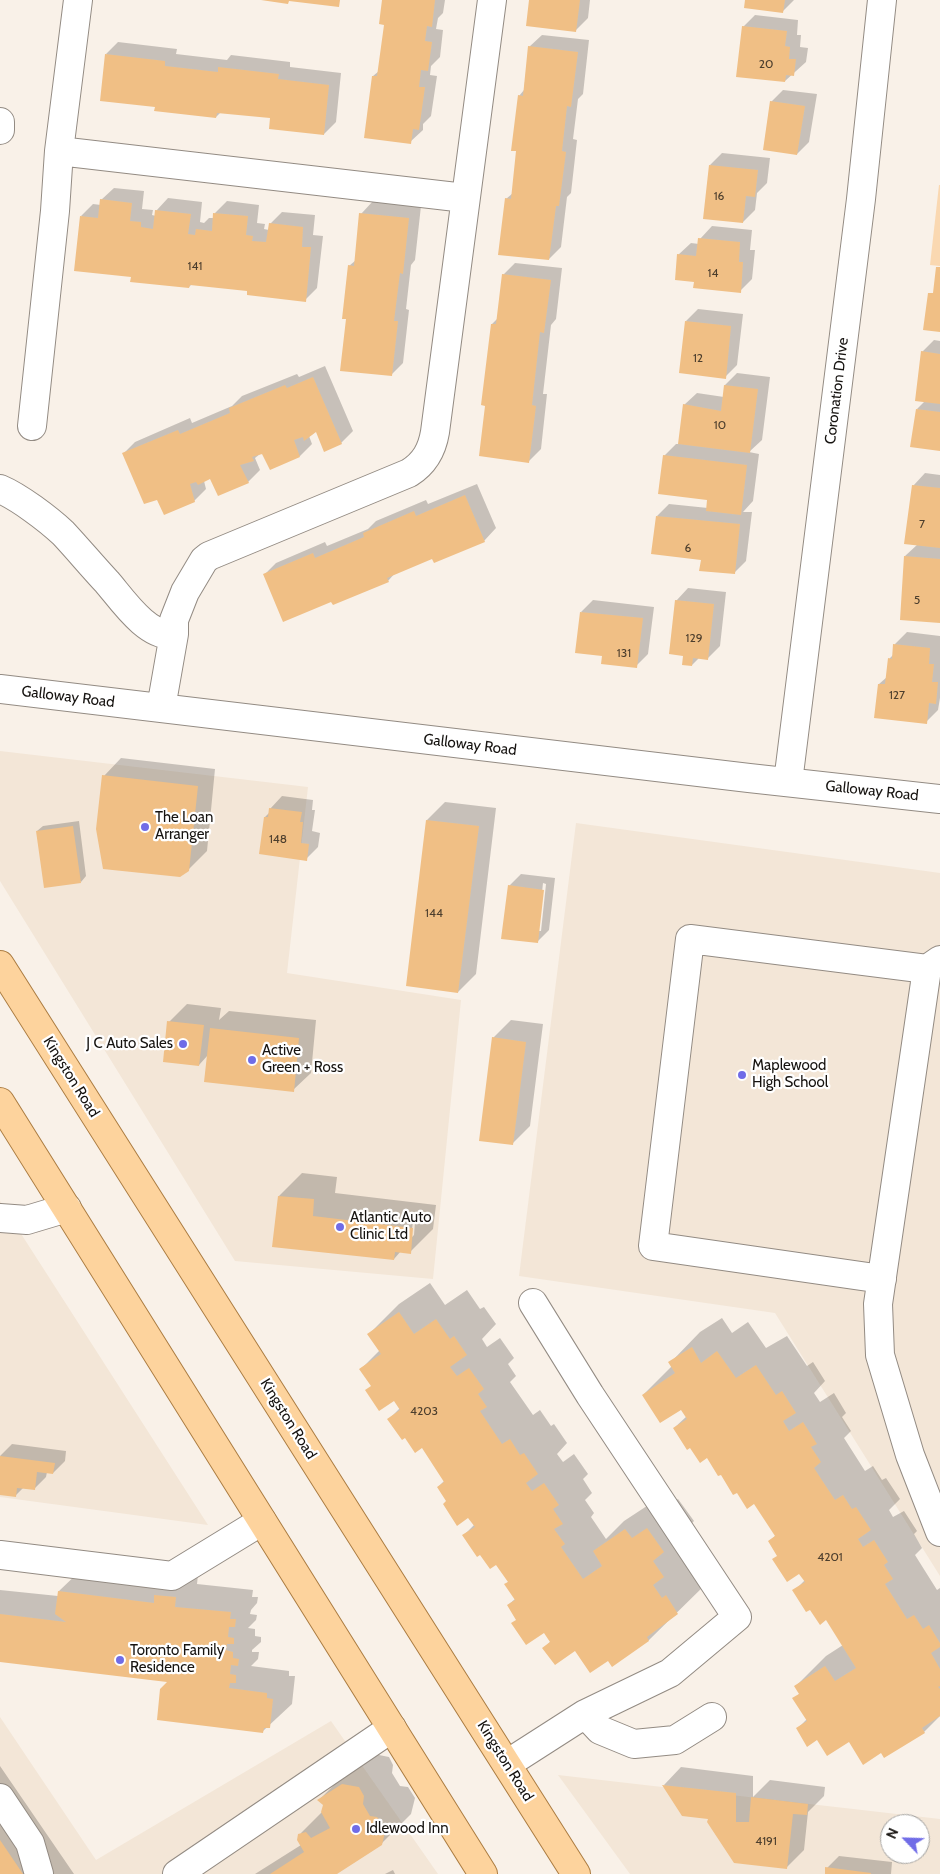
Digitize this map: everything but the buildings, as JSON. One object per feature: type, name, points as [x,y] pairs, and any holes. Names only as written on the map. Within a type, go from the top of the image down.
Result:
[{"type":"main road","name":"Kingston Road","points":[[0,965],[576,1874]]},
{"type":"main road","points":[[0,1102],[483,1874]]},
{"type":"street","points":[[32,426],[55,211],[59,151],[78,0]]},
{"type":"street","points":[[161,708],[174,634],[174,620],[185,592],[200,566],[209,556],[406,474],[419,466],[428,454],[435,432],[492,0]]},
{"type":"street","name":"Coronation Drive","points":[[788,782],[860,208],[882,0]]},
{"type":"street","points":[[0,122],[0,130]]},
{"type":"street","points":[[59,151],[465,198]]},
{"type":"street","points":[[0,489],[12,494],[62,532],[138,618],[160,633],[167,636],[174,634]]},
{"type":"street","name":"Galloway Road","points":[[0,689],[788,782],[940,798]]},
{"type":"street","points":[[882,1279],[653,1246],[690,939],[934,965],[878,1304],[880,1355],[910,1455],[940,1532]]},
{"type":"street","points":[[0,1218],[27,1220],[67,1208]]},
{"type":"street","points":[[507,1764],[585,1714],[670,1673],[737,1617],[590,1395],[534,1303]]},
{"type":"street","points":[[0,1555],[172,1576],[262,1521]]},
{"type":"street","points":[[585,1714],[600,1730],[634,1744],[675,1740],[712,1717]]},
{"type":"street","points":[[177,1874],[392,1728]]},
{"type":"street","points":[[0,1798],[30,1843],[39,1874]]},
{"type":"shaded area","points":[[940,185],[940,266],[930,265]]},
{"type":"shaded area","points":[[0,751],[308,787],[287,973],[461,1000],[433,1279],[235,1261],[0,881]]},
{"type":"shaded area","name":"Maplewood High School","points":[[576,823],[940,873],[940,1576],[775,1313],[519,1276]]},
{"type":"shaded area","points":[[0,1201],[208,1525],[0,1497]]},
{"type":"shaded area","points":[[0,1717],[96,1860],[331,1721],[438,1874],[0,1874]]},
{"type":"shaded area","points":[[558,1775],[897,1814],[880,1814],[880,1864],[930,1864],[930,1818],[940,1819],[940,1874],[630,1874]]},
{"type":"place","name":"The Loan Arranger","points":[[145,827]]},
{"type":"place","name":"J C Auto Sales","points":[[183,1044]]},
{"type":"place","name":"Active Green + Ross","points":[[252,1060]]},
{"type":"place","name":"Maplewood High School","points":[[742,1075]]},
{"type":"place","name":"Atlantic Auto Clinic Ltd","points":[[340,1227]]},
{"type":"place","name":"Toronto Family Residence","points":[[120,1660]]},
{"type":"place","name":"Idlewood Inn","points":[[356,1829]]}]
